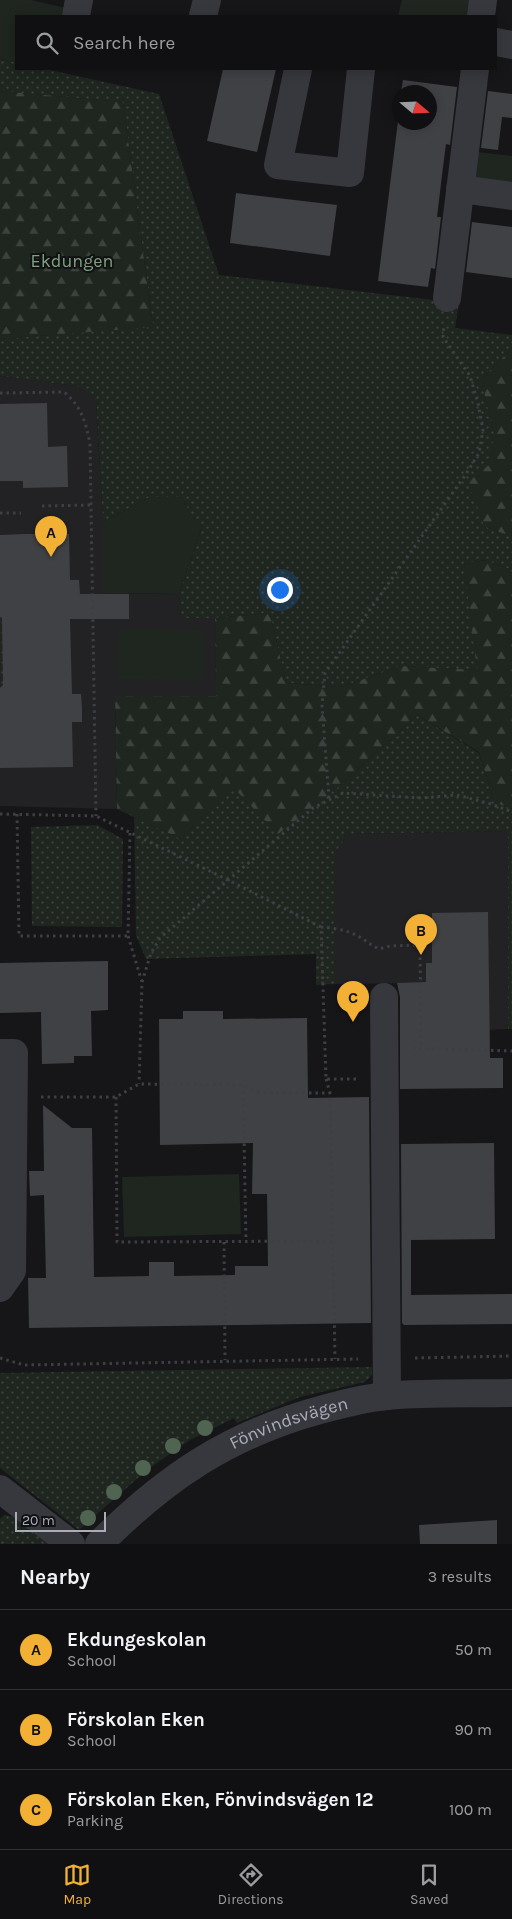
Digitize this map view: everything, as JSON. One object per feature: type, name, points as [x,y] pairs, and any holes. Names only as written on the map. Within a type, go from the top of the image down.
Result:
[{"type":"street","points":[[76,15],[79,0]]},
{"type":"street","points":[[203,15],[207,0]]},
{"type":"street","points":[[481,15],[483,0]]},
{"type":"street","points":[[497,42],[512,45]]},
{"type":"street","points":[[298,70],[278,165],[350,173],[361,70]]},
{"type":"street","points":[[447,298],[475,70]]},
{"type":"street","points":[[460,189],[512,196]]},
{"type":"street","points":[[384,997],[387,1396]]},
{"type":"street","points":[[0,1053],[14,1053],[12,1271],[0,1288]]},
{"type":"street","name":"Fönvindsvägen","points":[[99,1544],[130,1512],[168,1482],[205,1457],[261,1428],[354,1400],[387,1396],[512,1393]]},
{"type":"street","points":[[0,1489],[71,1544]]},
{"type":"path","points":[[329,798],[322,706],[325,673],[479,454],[483,430],[470,376],[444,337],[447,298]]},
{"type":"path","points":[[0,393],[64,392],[76,402],[84,419],[90,443],[96,816]]},
{"type":"path","points":[[42,506],[91,505]]},
{"type":"path","points":[[0,513],[21,513]]},
{"type":"path","points":[[139,1084],[142,982],[151,953],[160,938],[313,808],[343,792],[421,798],[457,795],[512,812]]},
{"type":"path","points":[[0,814],[96,816],[321,927],[326,1079],[330,1093],[335,1359]]},
{"type":"path","points":[[17,814],[19,936],[128,936]]},
{"type":"path","points":[[130,832],[128,936],[142,982]]},
{"type":"path","points":[[384,1048],[512,1051]]},
{"type":"path","points":[[326,1079],[384,1079]]},
{"type":"path","points":[[13,1096],[116,1097],[139,1084],[242,1085],[262,1093],[330,1093]]},
{"type":"path","points":[[242,1085],[246,1241]]},
{"type":"path","points":[[116,1097],[117,1242],[333,1241]]},
{"type":"path","points":[[224,1242],[225,1360]]},
{"type":"path","points":[[0,1358],[24,1365],[512,1356]]},
{"type":"shaded area","points":[[0,376],[76,386],[96,397],[103,522],[103,593],[179,594],[181,618],[215,618],[216,696],[115,696],[117,809],[0,806]]},
{"type":"shaded area","points":[[509,831],[508,1029],[433,1032],[416,983],[335,984],[335,853],[348,834]]},
{"type":"green space","points":[[0,0],[31,0],[70,9],[68,15],[15,15],[15,62],[0,59]]},
{"type":"green space","points":[[402,0],[473,0],[470,15],[398,15]]},
{"type":"green space","points":[[0,59],[15,62],[15,70],[50,70],[159,94],[219,275],[459,303],[455,328],[512,335],[512,348],[481,380],[494,433],[484,526],[512,537],[512,570],[485,560],[464,564],[478,670],[401,666],[341,687],[286,683],[270,613],[215,618],[181,618],[179,594],[201,530],[150,497],[103,522],[96,397],[76,386],[0,376],[0,339],[153,326],[123,102],[0,91]]},
{"type":"green space","name":"Ekdungen","points":[[0,91],[123,102],[153,327],[0,339]]},
{"type":"green space","points":[[476,152],[512,156],[512,188],[471,183]]},
{"type":"green space","points":[[512,348],[512,537],[484,526],[468,482],[489,465],[494,433],[481,380]]},
{"type":"green space","points":[[150,497],[181,497],[201,530],[179,594],[103,593],[103,522]]},
{"type":"green space","points":[[485,560],[512,570],[512,809],[494,802],[479,752],[417,715],[341,785],[278,834],[233,787],[181,839],[117,809],[115,696],[216,696],[215,618],[270,613],[286,683],[341,687],[401,666],[477,670],[464,564]]},
{"type":"green space","points":[[0,617],[2,618],[3,685],[0,688]]},
{"type":"green space","points":[[118,629],[204,630],[203,681],[117,679]]},
{"type":"green space","points":[[417,715],[479,753],[494,802],[512,809],[512,1029],[508,1029],[508,831],[348,834],[335,853],[335,984],[316,985],[316,954],[146,959],[136,935],[134,817],[181,839],[233,786],[341,785]]},
{"type":"green space","points":[[97,825],[123,839],[122,927],[32,926],[31,827]]},
{"type":"green space","points":[[239,1174],[241,1234],[124,1237],[122,1177]]},
{"type":"green space","points":[[372,1367],[372,1375],[365,1382],[300,1397],[237,1423],[234,1418],[190,1440],[147,1470],[79,1530],[0,1468],[0,1373]]},
{"type":"green space","points":[[4,1515],[16,1518],[34,1530],[49,1544],[0,1544],[0,1519]]},
{"type":"building","points":[[223,70],[276,70],[257,152],[207,141]]},
{"type":"building","points":[[403,80],[457,87],[450,145],[446,144],[443,167],[437,217],[441,217],[435,269],[431,268],[428,287],[378,281],[397,130],[437,130],[437,85],[402,85]]},
{"type":"building","points":[[488,91],[512,94],[512,118],[502,117],[498,150],[481,148]]},
{"type":"building","points":[[236,193],[337,205],[330,256],[230,243]]},
{"type":"building","points":[[472,222],[512,227],[512,278],[466,272]]},
{"type":"building","points":[[47,403],[48,447],[67,446],[68,487],[23,488],[23,481],[0,481],[0,404]]},
{"type":"building","points":[[69,534],[70,580],[79,580],[80,594],[129,594],[129,619],[70,619],[72,694],[81,694],[82,708],[82,722],[72,722],[73,767],[0,768],[0,688],[3,685],[2,618],[0,617],[0,535]]},
{"type":"building","points":[[488,912],[490,1058],[503,1058],[503,1088],[400,1089],[400,997],[397,983],[426,982],[426,963],[432,963],[432,913]]},
{"type":"building","points":[[108,961],[108,1010],[91,1011],[92,1056],[74,1056],[74,1063],[42,1064],[41,1012],[0,1013],[0,963]]},
{"type":"building","points":[[183,1011],[223,1011],[223,1019],[307,1018],[308,1098],[369,1097],[371,1323],[29,1328],[28,1278],[46,1278],[44,1195],[30,1196],[29,1171],[44,1171],[43,1105],[72,1128],[92,1128],[94,1277],[149,1276],[149,1262],[174,1262],[174,1276],[235,1275],[235,1266],[268,1266],[267,1194],[252,1194],[253,1143],[160,1145],[159,1019],[183,1019]]},
{"type":"building","points":[[494,1143],[495,1239],[411,1240],[411,1295],[512,1294],[512,1324],[404,1325],[402,1323],[401,1144]]},
{"type":"building","points":[[497,1520],[497,1544],[420,1544],[419,1525]]},
{"type":"place","name":"Ekdungeskolan","points":[[51,557]]},
{"type":"place","name":"Förskolan Eken","points":[[421,955]]},
{"type":"place","name":"Förskolan Eken, Fönvindsvägen 12","points":[[353,1022]]}]
